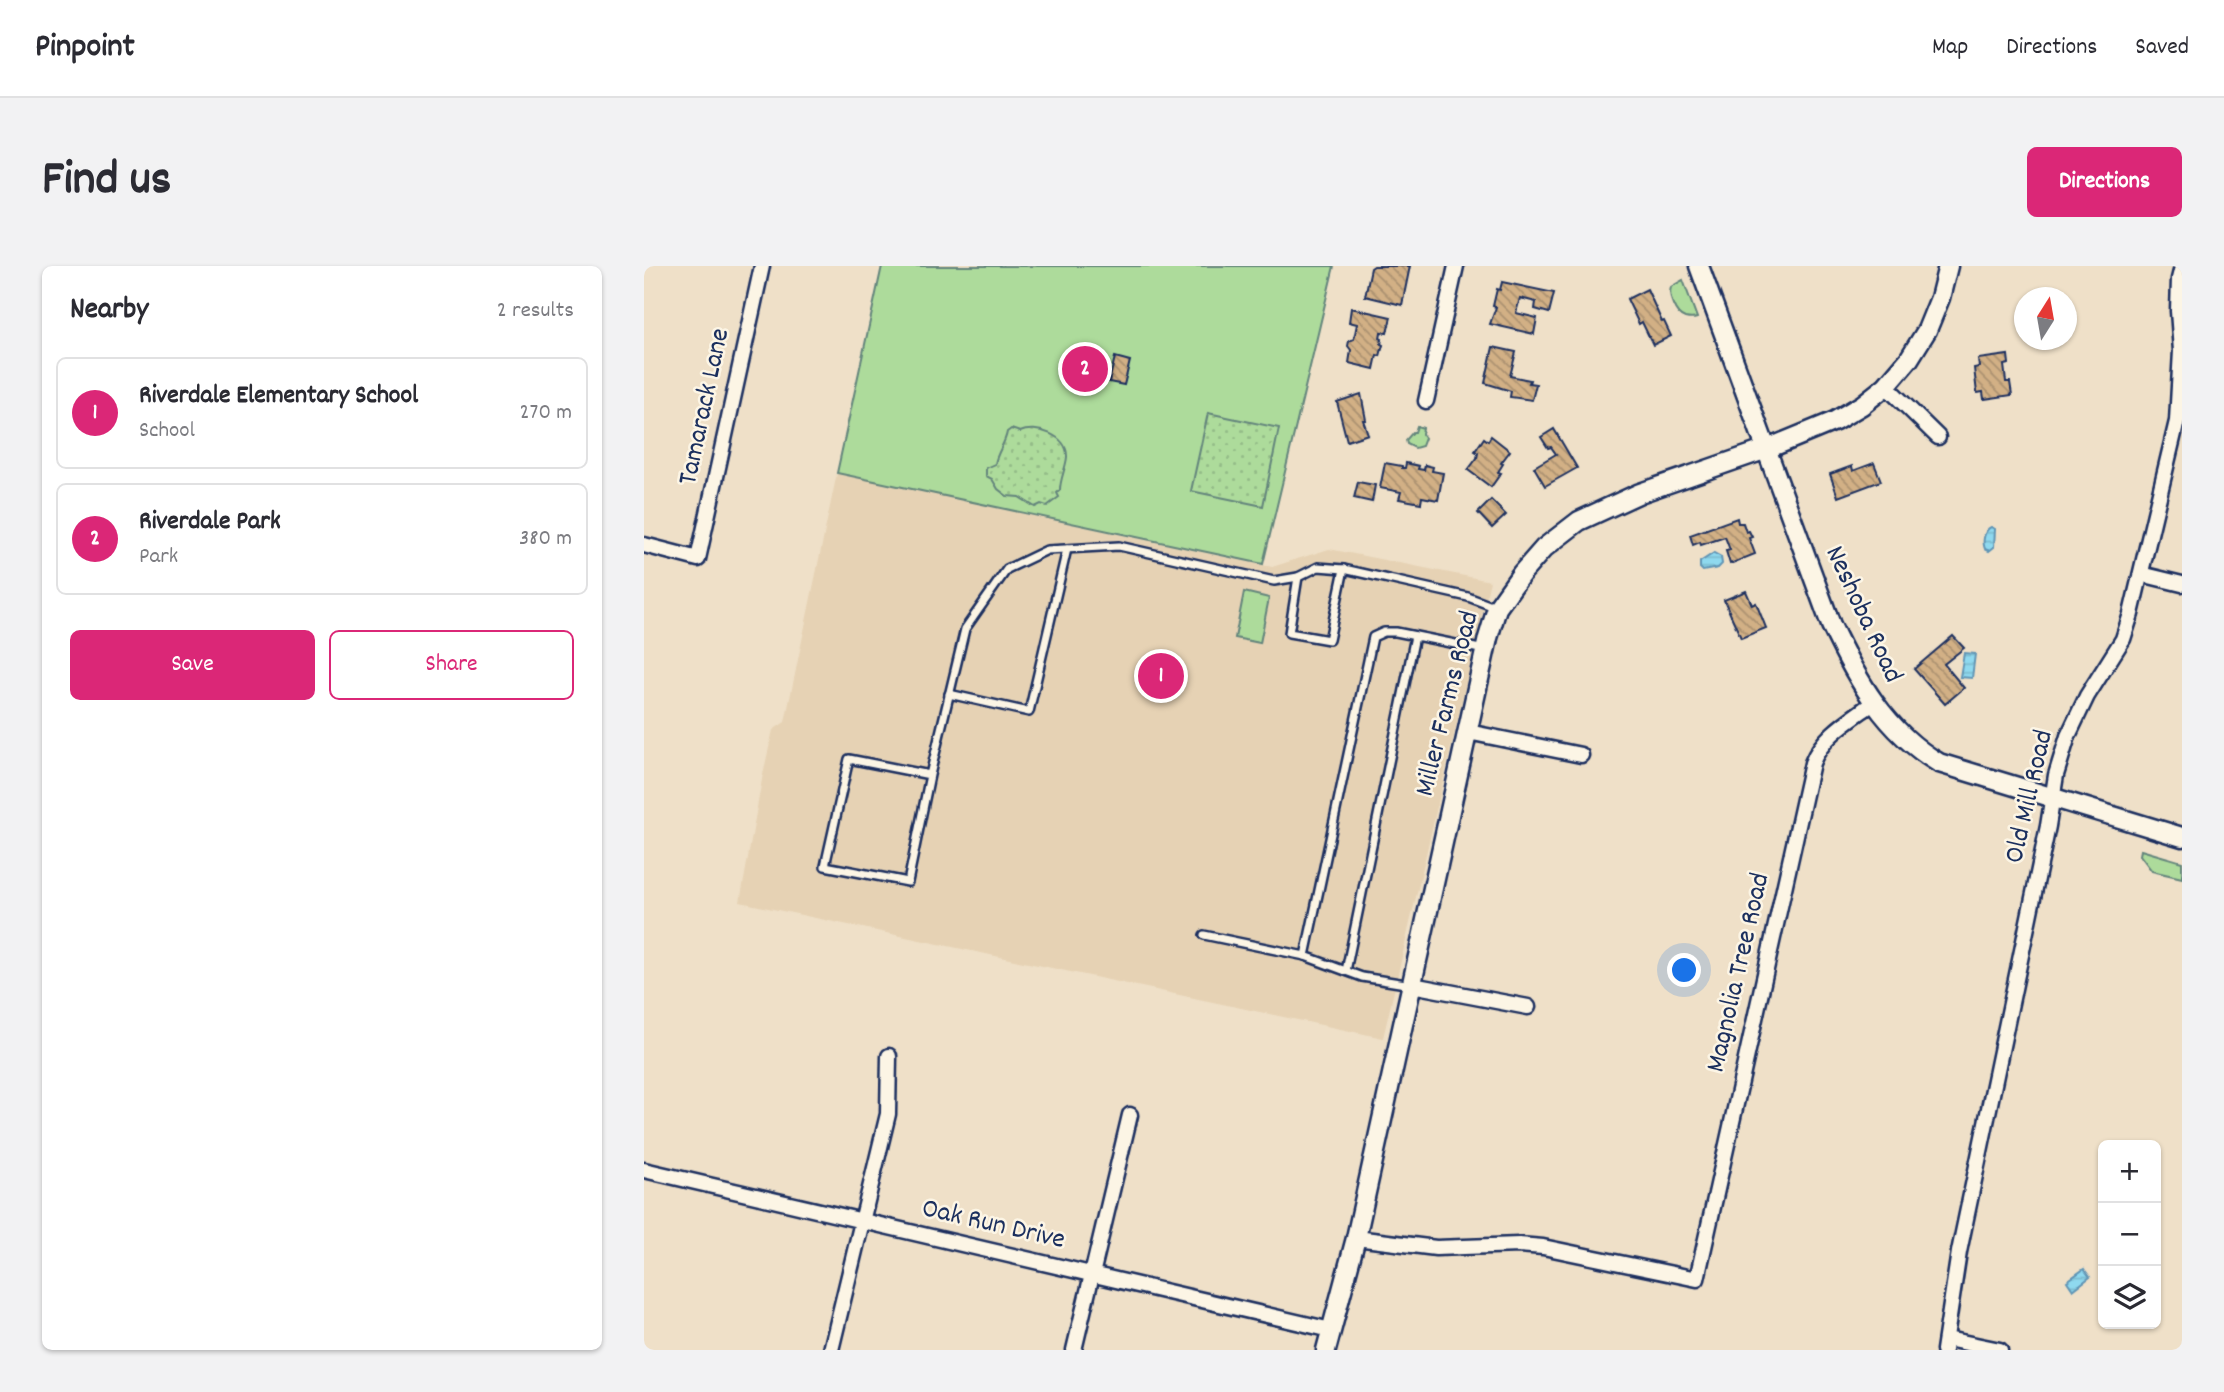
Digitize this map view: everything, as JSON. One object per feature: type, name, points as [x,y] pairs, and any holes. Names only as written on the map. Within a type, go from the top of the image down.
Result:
[{"type":"street","name":"Tamarack Lane","points":[[644,545],[698,559],[762,266]]},
{"type":"street","points":[[1426,401],[1456,266]]},
{"type":"street","name":"Neshoba Road","points":[[1699,266],[1831,625],[1853,671],[1873,703],[1900,734],[1939,763],[2182,837]]},
{"type":"street","name":"Miller Farms Road","points":[[1326,1350],[1356,1238],[1485,650],[1497,608],[1544,548],[1579,521],[1640,493],[1767,449],[1835,422],[1862,405],[1885,386],[1909,359],[1927,330],[1940,298],[1948,266]]},
{"type":"street","name":"Old Mill Road","points":[[1945,1345],[1959,1252],[2056,775],[2068,736],[2087,696],[2123,639],[2132,614],[2177,421],[2181,351],[2179,279],[2182,267]]},
{"type":"street","points":[[1885,386],[1938,437]]},
{"type":"street","points":[[2141,574],[2182,584]]},
{"type":"street","name":"Magnolia Tree Road","points":[[1356,1238],[1436,1248],[1519,1245],[1543,1247],[1697,1279],[1812,763],[1831,734],[1873,703]]},
{"type":"street","points":[[1468,732],[1581,755]]},
{"type":"street","points":[[1412,985],[1528,1007]]},
{"type":"street","points":[[831,1350],[888,1114],[889,1056]]},
{"type":"street","points":[[1074,1350],[1130,1115]]},
{"type":"street","name":"Oak Run Drive","points":[[644,1170],[1331,1330]]},
{"type":"street","points":[[1945,1345],[2000,1350]]},
{"type":"lane","points":[[930,775],[849,759],[825,866],[908,882],[965,629],[1007,569],[1047,550],[1119,546],[1274,582],[1298,577],[1318,567],[1344,569],[1468,597],[1497,608]]},
{"type":"lane","points":[[950,694],[1029,712],[1067,549]]},
{"type":"lane","points":[[1298,577],[1289,632],[1329,640],[1344,569]]},
{"type":"lane","points":[[1305,956],[1373,637],[1384,632],[1485,650]]},
{"type":"lane","points":[[1346,971],[1415,636]]},
{"type":"lane","points":[[1204,935],[1305,956],[1362,977],[1412,985]]},
{"type":"shaded area","points":[[837,473],[1272,567],[1329,549],[1490,581],[1383,1038],[740,902],[763,774],[773,730],[785,722]]},
{"type":"green space","points":[[882,266],[1334,266],[1263,564],[837,473]]},
{"type":"green space","points":[[1683,280],[1697,318],[1688,319],[1681,316],[1673,305],[1671,287]]},
{"type":"green space","points":[[1208,413],[1279,428],[1263,506],[1191,491]]},
{"type":"green space","points":[[1417,426],[1423,428],[1422,434],[1425,438],[1422,446],[1415,448],[1407,444],[1406,440],[1415,432]]},
{"type":"green space","points":[[1011,429],[1020,432],[1042,431],[1057,438],[1066,449],[1067,457],[1057,493],[1059,497],[1047,506],[1041,504],[1035,507],[1019,497],[1007,496],[986,476],[986,468],[995,464],[1007,432]]},
{"type":"green space","points":[[1244,592],[1269,598],[1260,643],[1235,638]]},
{"type":"green space","points":[[2141,850],[2182,862],[2182,878],[2152,871],[2140,855]]},
{"type":"water","points":[[1991,527],[1995,529],[1994,547],[1989,551],[1985,549],[1984,540],[1985,533]]},
{"type":"water","points":[[1714,553],[1721,557],[1722,564],[1718,568],[1703,571],[1700,562]]},
{"type":"water","points":[[1964,653],[1975,654],[1972,678],[1960,677]]},
{"type":"water","points":[[2084,1269],[2090,1277],[2073,1290],[2067,1281]]},
{"type":"building","points":[[1410,266],[1402,305],[1365,296],[1371,268]]},
{"type":"building","points":[[1502,282],[1554,293],[1549,313],[1535,309],[1536,302],[1520,298],[1516,313],[1537,318],[1534,334],[1490,324],[1496,307],[1493,306],[1497,289],[1500,290]]},
{"type":"building","points":[[1647,289],[1671,336],[1653,345],[1627,299]]},
{"type":"building","points":[[1351,308],[1391,317],[1387,333],[1381,332],[1383,345],[1380,356],[1377,355],[1374,369],[1349,363],[1349,341],[1354,339],[1357,324],[1349,322]]},
{"type":"building","points":[[1493,347],[1516,352],[1510,376],[1536,384],[1532,400],[1510,397],[1511,391],[1485,383]]},
{"type":"building","points":[[2008,355],[2009,364],[2004,365],[2006,382],[2010,382],[2012,395],[1984,399],[1983,392],[1977,393],[1974,368],[1979,367],[1978,359]]},
{"type":"building","points":[[1115,357],[1130,361],[1124,385],[1109,382]]},
{"type":"building","points":[[1361,394],[1366,420],[1363,420],[1368,434],[1347,441],[1337,402]]},
{"type":"building","points":[[1554,429],[1577,468],[1545,486],[1534,467],[1556,454],[1541,437]]},
{"type":"building","points":[[1491,436],[1510,451],[1501,463],[1503,464],[1498,472],[1501,473],[1491,487],[1468,470],[1477,458],[1478,453],[1475,451],[1484,438],[1488,441]]},
{"type":"building","points":[[1385,463],[1405,468],[1406,463],[1424,470],[1425,465],[1433,467],[1432,471],[1443,473],[1438,500],[1422,497],[1421,503],[1399,499],[1401,492],[1380,488]]},
{"type":"building","points":[[1874,463],[1881,481],[1838,497],[1830,474],[1852,466],[1853,471]]},
{"type":"building","points":[[1358,482],[1375,485],[1372,502],[1354,498]]},
{"type":"building","points":[[1491,500],[1506,515],[1492,528],[1478,513]]},
{"type":"building","points":[[1737,518],[1738,523],[1743,523],[1746,532],[1749,531],[1752,537],[1749,538],[1755,554],[1730,564],[1726,551],[1730,550],[1725,537],[1693,545],[1690,535]]},
{"type":"building","points":[[1746,591],[1752,605],[1756,603],[1766,628],[1741,638],[1724,600]]},
{"type":"building","points":[[1953,636],[1964,648],[1944,664],[1964,688],[1945,704],[1914,669]]},
{"type":"place","name":"Riverdale Park","points":[[1085,369]]},
{"type":"place","name":"Riverdale Elementary School","points":[[1161,676]]}]
